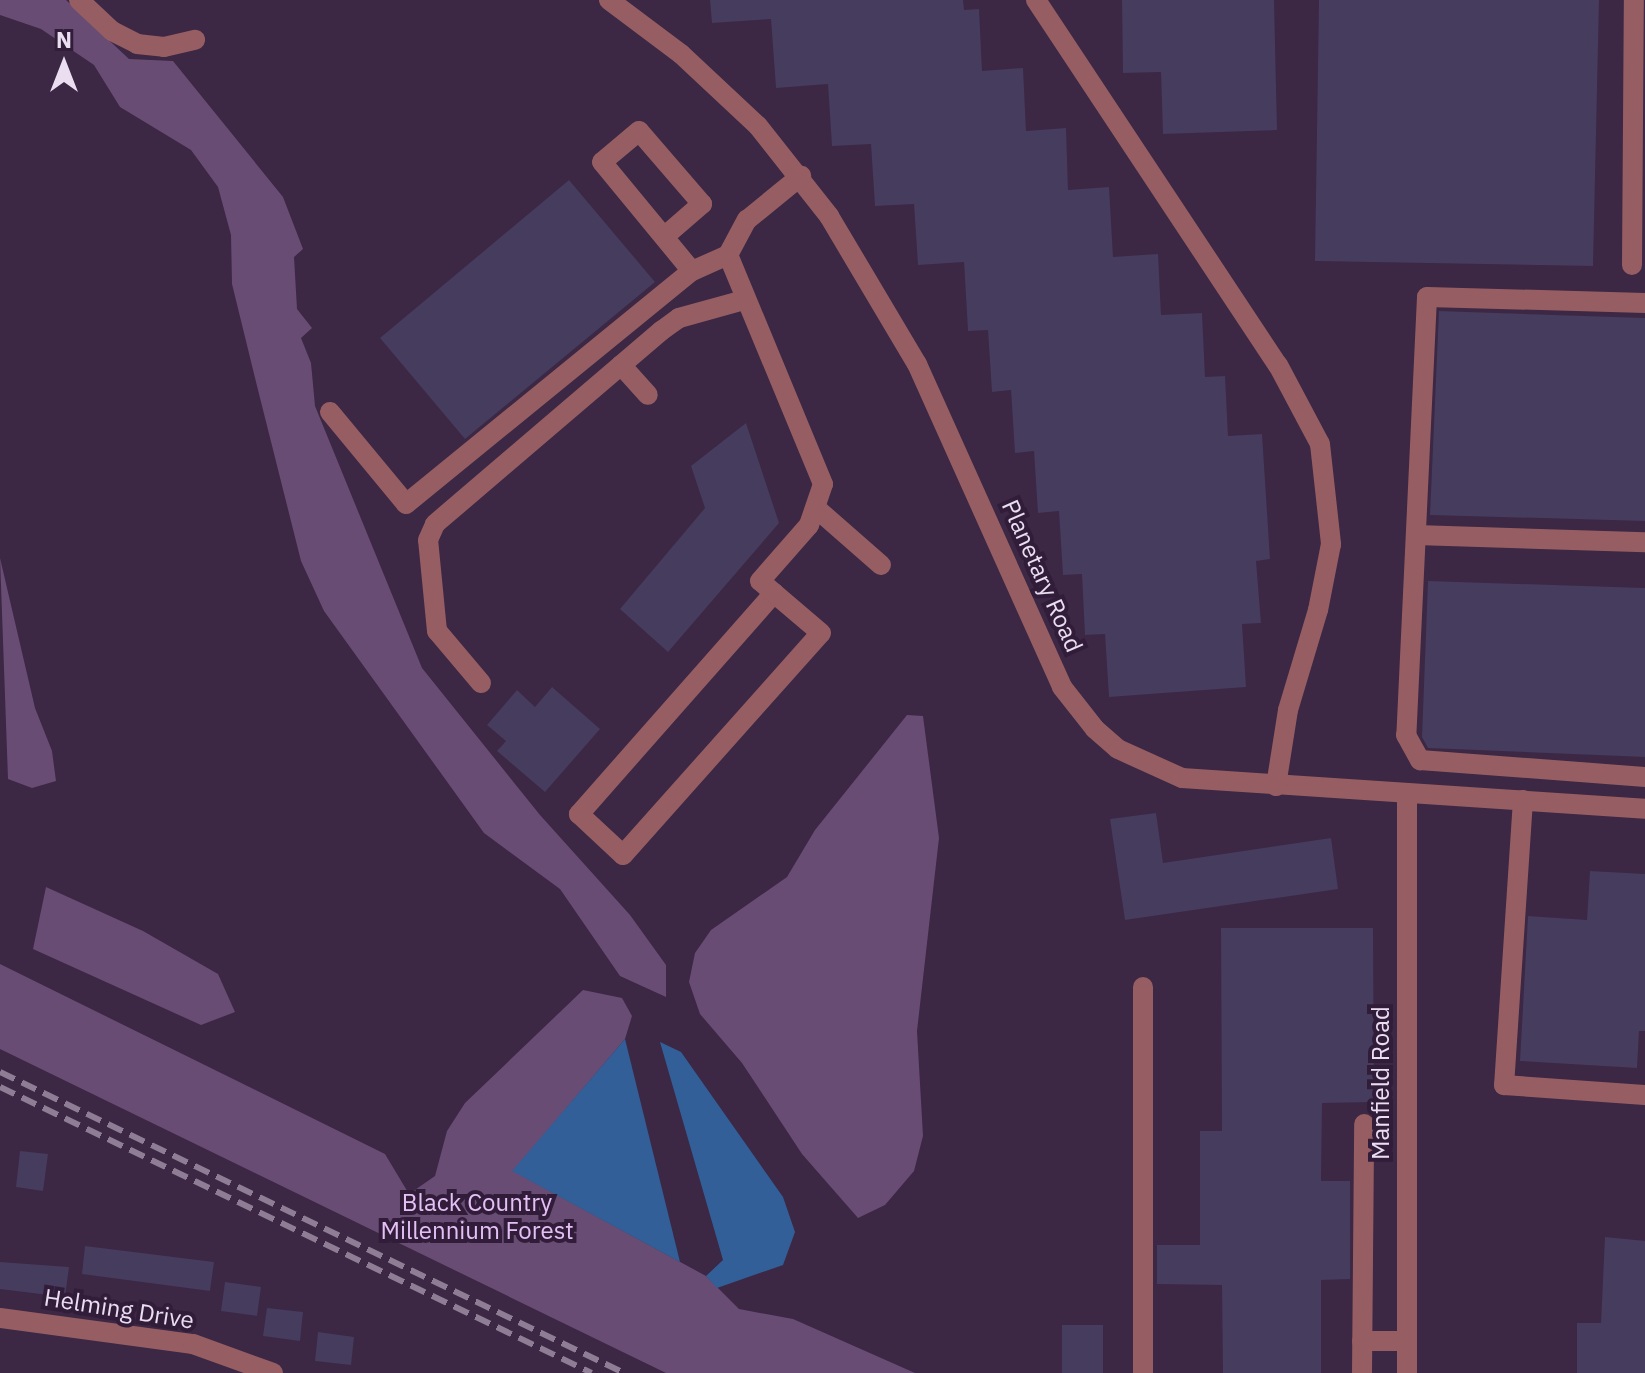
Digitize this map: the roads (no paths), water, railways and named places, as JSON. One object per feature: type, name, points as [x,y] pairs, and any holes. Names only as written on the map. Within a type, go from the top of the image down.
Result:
[{"type":"street","points":[[79,0],[112,31],[137,44],[164,47],[195,40]]},
{"type":"street","name":"Planetary Road","points":[[609,0],[713,81],[801,176],[893,317],[1076,708],[1118,749],[1146,765],[1182,778],[1645,809]]},
{"type":"street","points":[[1036,0],[1278,365],[1320,444],[1331,511],[1330,555],[1288,710],[1276,786]]},
{"type":"street","points":[[1632,265],[1634,0]]},
{"type":"street","points":[[665,236],[702,204],[639,131],[602,162],[692,271]]},
{"type":"street","points":[[330,412],[406,504],[692,271],[728,255],[747,220],[801,176]]},
{"type":"street","points":[[728,255],[744,300],[821,472],[817,509],[760,581],[821,633],[623,855],[579,814],[774,593]]},
{"type":"street","points":[[1645,303],[1427,297],[1406,735],[1420,760],[1645,777]]},
{"type":"street","points":[[481,683],[437,631],[428,540],[435,524],[679,318],[744,300]]},
{"type":"street","points":[[621,365],[648,395]]},
{"type":"street","points":[[817,509],[881,565]]},
{"type":"street","points":[[1416,535],[1645,542]]},
{"type":"street","name":"Manfield Road","points":[[1407,794],[1407,1373]]},
{"type":"street","points":[[1523,800],[1504,1085],[1645,1095]]},
{"type":"street","points":[[1143,987],[1143,1373]]},
{"type":"street","points":[[1362,1373],[1364,1124]]},
{"type":"street","name":"Helming Drive","points":[[0,1318],[193,1344],[273,1373]]},
{"type":"street","points":[[1362,1341],[1407,1341]]},
{"type":"water","points":[[625,1039],[680,1262],[512,1171]]},
{"type":"water","points":[[660,1042],[681,1052],[783,1197],[795,1232],[783,1265],[717,1288],[706,1276],[723,1260]]},
{"type":"railway","points":[[0,1072],[624,1373]]},
{"type":"railway","points":[[0,1087],[592,1373]]},
{"type":"park label","name":"Black Country Millennium Forest","points":[[477,1217]]}]
